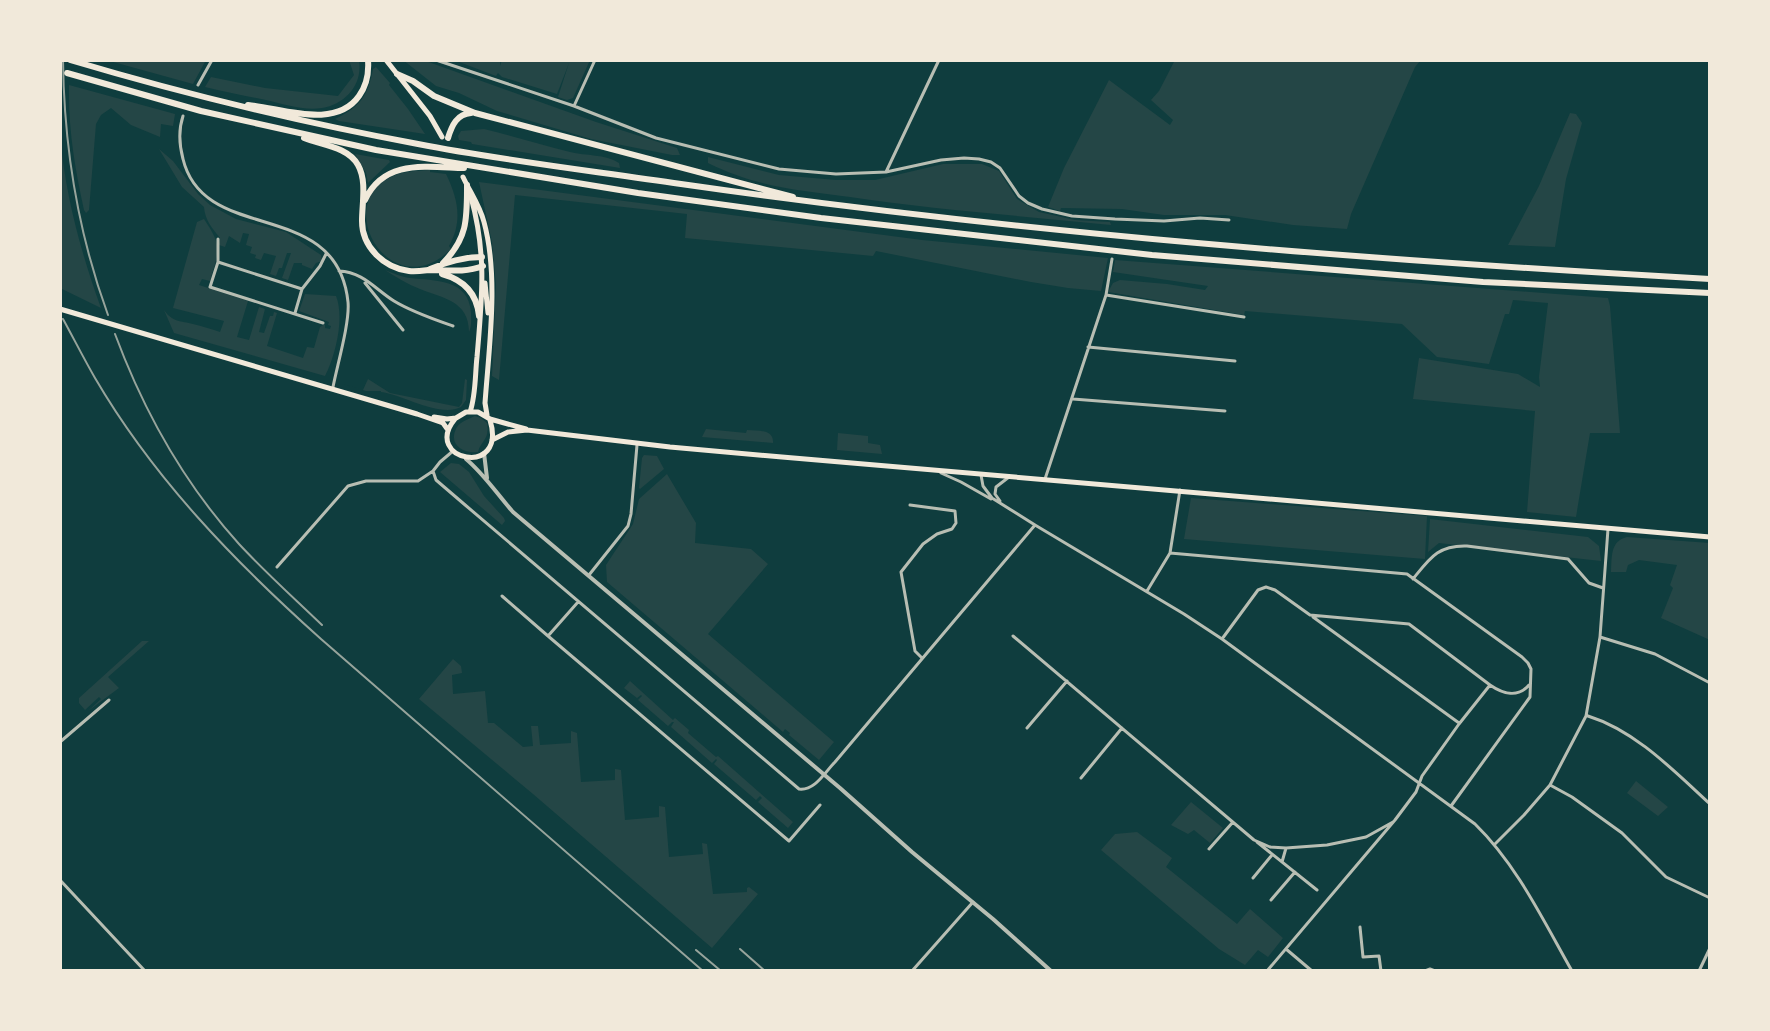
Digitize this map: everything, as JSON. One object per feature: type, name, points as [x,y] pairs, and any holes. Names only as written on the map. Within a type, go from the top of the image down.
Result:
[{"type":"highway","points":[[70,60],[208,99],[421,145],[822,204],[1100,234],[1485,267],[1710,279]]},
{"type":"highway","points":[[221,102],[307,114],[336,112],[351,105],[363,91],[368,60]]},
{"type":"highway","points":[[67,73],[282,130],[484,168],[821,218],[1152,255],[1483,282],[1710,293]]},
{"type":"highway","points":[[397,74],[434,96],[475,113],[822,204]]},
{"type":"highway","points":[[445,137],[460,116],[475,113]]},
{"type":"highway","points":[[282,130],[339,149],[353,158],[362,176],[364,233],[368,244],[387,263],[411,271],[449,272],[483,266]]},
{"type":"highway","points":[[363,207],[371,189],[382,178],[399,169],[484,168]]},
{"type":"highway","points":[[443,263],[458,245],[466,225],[467,185]]},
{"type":"highway","points":[[427,270],[443,263],[482,257]]},
{"type":"highway","points":[[427,270],[452,277],[466,286],[476,299],[479,316]]},
{"type":"main road","points":[[386,60],[445,137]]},
{"type":"main road","points":[[456,418],[448,430],[448,442],[453,451],[466,459],[484,453],[492,440],[493,429],[485,403],[491,278],[486,231],[481,213],[463,177]]},
{"type":"main road","points":[[467,185],[478,225],[483,266],[470,412]]},
{"type":"main road","points":[[483,275],[490,325]]},
{"type":"main road","points":[[60,309],[417,414],[443,423],[448,430]]},
{"type":"main road","points":[[417,414],[447,419],[479,412],[527,430],[637,443],[1710,537]]},
{"type":"main road","points":[[492,440],[503,434],[527,430]]},
{"type":"street","points":[[198,85],[212,60]]},
{"type":"street","points":[[436,60],[574,106],[656,138],[779,169],[836,174],[886,172],[941,160],[979,159],[1000,168],[1019,196],[1042,209],[1072,216],[1115,219],[1229,220]]},
{"type":"street","points":[[574,106],[595,60]]},
{"type":"street","points":[[886,172],[939,60]]},
{"type":"street","points":[[183,116],[180,140],[183,160],[186,171],[201,190],[223,208],[291,229],[327,252],[339,271],[348,302],[332,390]]},
{"type":"street","points":[[1115,219],[1115,226]]},
{"type":"street","points":[[218,239],[218,262],[210,287],[323,323]]},
{"type":"street","points":[[295,313],[302,289],[327,252]]},
{"type":"street","points":[[1045,479],[1106,295],[1112,259]]},
{"type":"street","points":[[218,262],[302,289]]},
{"type":"street","points":[[339,271],[355,273],[415,312],[453,326]]},
{"type":"street","points":[[363,279],[403,330]]},
{"type":"street","points":[[1106,295],[1244,317]]},
{"type":"street","points":[[386,309],[391,299]]},
{"type":"street","points":[[1088,347],[1235,361]]},
{"type":"street","points":[[1072,399],[1225,411]]},
{"type":"street","points":[[589,575],[628,526],[637,443]]},
{"type":"street","points":[[277,567],[348,486],[366,481],[418,481],[453,451]]},
{"type":"street","points":[[484,453],[489,484]]},
{"type":"street","points":[[466,459],[479,470],[513,512],[824,774],[1051,971]]},
{"type":"street","points":[[934,470],[1002,504],[1222,639],[1475,824],[1495,844],[1519,878],[1572,971]]},
{"type":"street","points":[[433,471],[436,480],[799,789],[809,789],[824,774],[1035,525]]},
{"type":"street","points":[[981,475],[986,491],[1002,504]]},
{"type":"street","points":[[1002,504],[995,494],[996,487],[1009,477]]},
{"type":"street","points":[[1147,591],[1170,553],[1180,490]]},
{"type":"street","points":[[910,505],[955,511],[956,523],[952,529],[937,534],[923,544],[901,572],[915,651],[922,658]]},
{"type":"street","points":[[1495,844],[1550,785],[1586,716],[1600,637],[1608,529]]},
{"type":"street","points":[[1413,579],[1430,558],[1452,545],[1568,559],[1589,583],[1604,588]]},
{"type":"street","points":[[1170,553],[1407,574],[1522,657],[1531,669],[1530,697],[1451,806]]},
{"type":"street","points":[[1222,639],[1258,590],[1266,587],[1275,590],[1459,724]]},
{"type":"street","points":[[502,596],[789,841],[820,805]]},
{"type":"street","points":[[548,636],[578,602]]},
{"type":"street","points":[[1310,615],[1409,624],[1504,693],[1519,693],[1529,685]]},
{"type":"street","points":[[1013,636],[1317,890]]},
{"type":"street","points":[[1600,637],[1655,654],[1710,683]]},
{"type":"street","points":[[1027,728],[1067,681]]},
{"type":"street","points":[[1267,971],[1395,820],[1420,784],[1422,776],[1490,685]]},
{"type":"street","points":[[60,742],[109,700]]},
{"type":"street","points":[[1586,716],[1624,732],[1669,766],[1710,804]]},
{"type":"street","points":[[1081,778],[1122,728]]},
{"type":"street","points":[[1550,785],[1622,833],[1666,877],[1710,898]]},
{"type":"street","points":[[1254,840],[1270,847],[1327,845],[1366,837],[1395,820]]},
{"type":"street","points":[[1209,849],[1233,822]]},
{"type":"street","points":[[1282,862],[1286,848]]},
{"type":"street","points":[[1253,878],[1272,855]]},
{"type":"street","points":[[1271,900],[1295,872]]},
{"type":"street","points":[[60,880],[145,971]]},
{"type":"street","points":[[912,971],[973,902]]},
{"type":"street","points":[[1360,927],[1363,957],[1379,956],[1381,971]]},
{"type":"street","points":[[1699,971],[1710,948]]},
{"type":"street","points":[[1286,949],[1312,971]]},
{"type":"street","points":[[1425,971],[1435,971]]},
{"type":"shaded area","points":[[106,60],[206,60],[193,84]]},
{"type":"shaded area","points":[[349,60],[359,60],[360,69],[355,85],[345,98],[322,108],[294,107],[205,87],[211,77],[265,88],[338,96],[354,75]]},
{"type":"shaded area","points":[[403,60],[423,60],[677,148],[680,155],[591,139],[497,111],[436,86]]},
{"type":"shaded area","points":[[454,60],[500,60],[500,66],[502,60],[590,60],[573,98],[567,100],[558,97],[569,63],[557,94]]},
{"type":"shaded area","points":[[1175,60],[1421,60],[1415,67],[1347,229],[1225,215],[1164,215],[1122,209],[1061,208],[1060,211],[1048,207],[1064,168],[1109,80],[1170,125],[1173,120],[1151,100]]},
{"type":"shaded area","points":[[376,67],[425,134],[335,119],[362,100]]},
{"type":"shaded area","points":[[69,85],[175,114],[173,126],[161,124],[160,137],[131,125],[111,108],[101,115],[96,124],[89,210],[86,213],[73,148]]},
{"type":"shaded area","points":[[1570,113],[1576,114],[1582,123],[1566,179],[1555,247],[1508,245],[1539,186]]},
{"type":"shaded area","points":[[484,129],[570,152],[608,158],[619,163],[620,168],[459,140],[461,131]]},
{"type":"shaded area","points":[[60,135],[75,223],[101,308],[60,288]]},
{"type":"shaded area","points":[[159,149],[210,205],[236,219],[286,232],[321,255],[322,261],[312,269],[302,263],[294,263],[288,280],[282,278],[291,253],[287,253],[276,276],[270,274],[276,256],[264,253],[261,260],[255,258],[256,255],[250,253],[252,247],[246,245],[249,234],[243,233],[240,243],[229,236],[225,247],[219,245],[220,238],[207,220],[204,207],[182,187]]},
{"type":"shaded area","points":[[355,154],[389,160],[390,162],[368,183]]},
{"type":"shaded area","points":[[708,157],[779,175],[836,180],[875,180],[943,164],[982,164],[999,171],[1017,199],[1039,212],[1075,220],[1110,222],[1111,225],[915,206],[795,189],[726,171],[708,163]]},
{"type":"shaded area","points":[[430,170],[446,174],[456,201],[456,228],[449,246],[451,249],[429,264],[408,266],[390,259],[376,245],[368,227],[367,208],[375,190],[393,176]]},
{"type":"shaded area","points":[[479,182],[922,240],[1108,258],[1101,291],[1068,288],[876,251],[873,256],[685,238],[687,214],[515,195],[499,380],[492,376],[496,285],[492,242]]},
{"type":"shaded area","points":[[204,219],[218,249],[210,281],[202,279],[199,285],[248,301],[237,337],[249,340],[259,307],[265,309],[259,332],[264,333],[270,316],[277,313],[267,346],[303,358],[307,347],[314,348],[320,327],[325,324],[325,328],[330,329],[331,326],[329,322],[299,311],[305,294],[336,296],[339,305],[338,337],[325,376],[174,333],[164,310],[177,320],[220,332],[224,321],[173,308],[197,222]]},
{"type":"shaded area","points":[[1115,260],[1608,298],[1620,433],[1590,433],[1576,517],[1527,512],[1535,411],[1413,399],[1419,358],[1518,374],[1540,387],[1548,303],[1513,300],[1509,314],[1505,314],[1489,364],[1437,357],[1402,324],[1245,311],[1244,315],[1108,292],[1113,283],[1120,280],[1205,290],[1208,286],[1113,272]]},
{"type":"shaded area","points":[[385,270],[403,277],[439,281],[457,287],[469,302],[469,332],[465,313],[460,307]]},
{"type":"shaded area","points":[[368,379],[390,393],[459,407],[465,379],[466,400],[461,407],[443,410],[381,391],[366,391],[343,384],[363,390]]},
{"type":"shaded area","points":[[475,416],[487,423],[487,433],[478,452],[472,452],[458,447],[454,433],[459,425]]},
{"type":"shaded area","points":[[706,429],[764,432],[771,435],[773,443],[702,437]]},
{"type":"shaded area","points":[[838,433],[868,436],[868,443],[880,445],[882,454],[837,450]]},
{"type":"shaded area","points":[[644,455],[657,456],[664,469],[640,489],[642,458]]},
{"type":"shaded area","points":[[451,463],[459,464],[469,472],[484,496],[504,518],[502,525],[440,472]]},
{"type":"shaded area","points":[[667,474],[696,523],[695,543],[751,549],[768,564],[708,634],[834,742],[819,760],[607,582],[606,565],[633,524],[639,499]]},
{"type":"shaded area","points":[[1191,498],[1427,516],[1425,559],[1184,539]]},
{"type":"shaded area","points":[[1430,519],[1588,537],[1599,546],[1601,561],[1439,543],[1428,552]]},
{"type":"shaded area","points":[[1627,537],[1710,543],[1710,640],[1661,618],[1673,588],[1670,585],[1677,565],[1639,560],[1628,565],[1626,572],[1611,572],[1615,546]]},
{"type":"shaded area","points":[[142,641],[149,641],[108,677],[119,688],[88,711],[101,699],[99,697],[85,710],[79,698]]},
{"type":"shaded area","points":[[453,659],[461,666],[462,673],[452,675],[453,694],[485,691],[488,723],[494,723],[523,747],[533,746],[531,726],[538,726],[540,745],[571,743],[571,731],[577,733],[581,782],[615,780],[615,769],[621,770],[625,820],[659,817],[659,806],[665,807],[669,857],[703,854],[702,843],[707,844],[713,894],[747,892],[749,887],[758,894],[712,948],[419,699]]},
{"type":"shaded area","points":[[630,681],[793,822],[788,828],[758,802],[762,798],[760,796],[756,800],[714,764],[716,759],[712,763],[671,727],[674,722],[668,726],[638,700],[641,695],[637,698],[624,688]]},
{"type":"shaded area","points":[[1636,781],[1668,807],[1658,816],[1627,793]]},
{"type":"shaded area","points":[[1191,802],[1223,828],[1210,843],[1194,830],[1188,834],[1171,825]]},
{"type":"shaded area","points":[[1137,832],[1172,858],[1166,867],[1237,924],[1250,909],[1283,938],[1268,957],[1258,950],[1245,965],[1219,949],[1101,850],[1115,834]]},
{"type":"railway","points":[[63,60],[66,125],[75,189],[88,253],[108,315]]},
{"type":"railway","points":[[63,319],[95,378],[143,451],[227,549],[321,639],[703,971]]},
{"type":"railway","points":[[115,334],[152,418],[200,496],[239,544],[322,625]]},
{"type":"railway","points":[[740,949],[765,971]]},
{"type":"railway","points":[[696,950],[721,971]]}]
